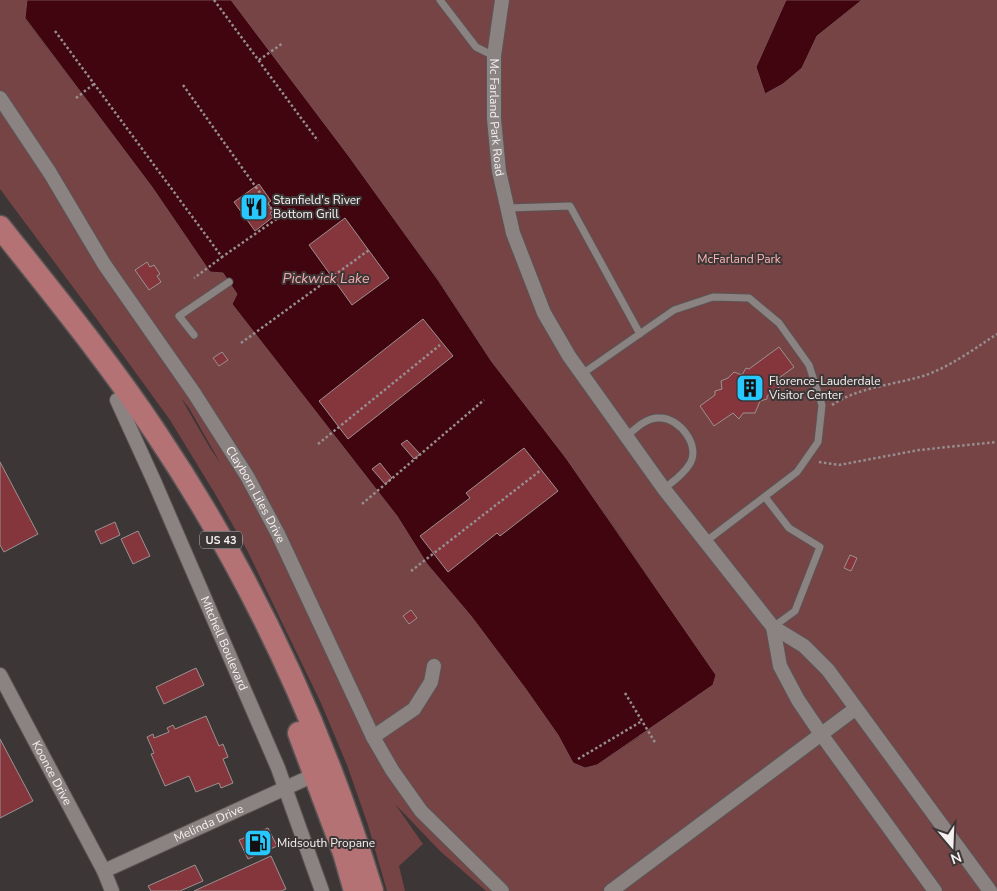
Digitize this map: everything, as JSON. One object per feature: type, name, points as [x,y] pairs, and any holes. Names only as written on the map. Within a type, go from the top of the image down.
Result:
[{"type":"highway","name":"US 43","points":[[0,228],[100,352],[156,433],[216,531],[256,604],[305,710],[358,847],[372,891]]},
{"type":"highway","name":"US 43","points":[[0,249],[78,347],[117,400],[154,454],[228,581],[278,685],[304,745],[344,853],[355,891]]},
{"type":"street","name":"Mc Farland Park Road","points":[[502,0],[494,56],[494,118],[499,172],[512,233],[544,313],[582,374],[664,489],[773,627]]},
{"type":"street","name":"Clayborn Liles Drive","points":[[0,98],[46,166],[104,264],[162,346],[247,476],[278,534],[373,737],[392,770],[421,811],[502,891]]},
{"type":"street","name":"Mitchell Boulevard","points":[[117,400],[286,787],[322,891]]},
{"type":"street","points":[[773,627],[804,646],[828,670],[990,891]]},
{"type":"street","points":[[773,627],[780,666],[798,700],[935,891]]},
{"type":"street","points":[[373,737],[414,709],[431,682],[434,666]]},
{"type":"street","name":"Koonce Drive","points":[[0,675],[104,871],[112,891]]},
{"type":"street","points":[[611,891],[855,709]]},
{"type":"street","name":"Melinda Drive","points":[[104,871],[314,775]]},
{"type":"lane","points":[[440,0],[476,47],[494,56]]},
{"type":"lane","points":[[506,208],[570,206],[640,334]]},
{"type":"lane","points":[[194,335],[179,316],[230,282]]},
{"type":"lane","points":[[582,374],[674,310],[713,296],[749,298],[779,324],[809,365],[822,405],[818,442],[797,472],[706,542]]},
{"type":"lane","points":[[627,436],[644,422],[660,418],[675,422],[685,432],[693,448],[691,464],[664,489]]},
{"type":"lane","points":[[765,496],[790,528],[820,547],[795,611],[773,627]]},
{"type":"path","points":[[214,0],[318,141]]},
{"type":"path","points":[[55,31],[222,257]]},
{"type":"path","points":[[259,60],[283,43]]},
{"type":"path","points":[[76,98],[94,84]]},
{"type":"path","points":[[183,85],[278,218],[194,278]]},
{"type":"path","points":[[242,343],[369,250]]},
{"type":"path","points":[[828,408],[842,398],[924,375],[963,356],[997,334]]},
{"type":"path","points":[[318,444],[440,345]]},
{"type":"path","points":[[362,504],[484,400]]},
{"type":"path","points":[[819,462],[839,465],[919,450],[997,442]]},
{"type":"path","points":[[411,571],[541,470]]},
{"type":"path","points":[[625,694],[656,744]]},
{"type":"path","points":[[578,759],[642,721]]},
{"type":"green space","name":"McFarland Park","points":[[0,0],[27,0],[25,19],[152,187],[210,272],[223,273],[237,294],[232,304],[397,516],[427,564],[471,616],[525,688],[558,735],[573,762],[585,768],[597,765],[639,737],[652,582],[609,519],[492,362],[438,279],[231,0],[997,0],[997,891],[486,891],[440,851],[395,804],[423,844],[399,866],[405,891],[387,891],[368,825],[347,765],[321,703],[247,550],[170,420],[0,189]],"holes":[[[181,398],[189,408],[221,464]]]},
{"type":"water","name":"Pickwick Lake","points":[[27,0],[231,0],[348,155],[438,280],[492,362],[566,458],[716,675],[713,685],[597,765],[585,768],[573,763],[558,735],[525,688],[471,616],[427,564],[397,516],[232,304],[237,294],[223,273],[210,272],[152,187],[25,18]]},
{"type":"water","points":[[786,0],[862,0],[817,36],[802,68],[783,84],[765,94],[756,67]]},
{"type":"building","name":"Stanfield's River Bottom Grill","points":[[259,184],[271,201],[268,203],[273,211],[270,213],[273,217],[255,231],[234,202]]},
{"type":"building","points":[[345,218],[389,278],[352,305],[309,245]]},
{"type":"building","points":[[147,262],[150,267],[154,265],[160,274],[157,276],[161,282],[149,290],[135,270]]},
{"type":"building","points":[[423,319],[453,356],[348,439],[319,401]]},
{"type":"building","name":"Florence-Lauderdale Visitor Center","points":[[779,347],[794,367],[779,378],[783,384],[767,396],[767,399],[760,401],[755,413],[743,413],[739,419],[733,413],[714,426],[700,406],[715,395],[715,391],[722,389],[721,381],[728,378],[734,372],[742,375],[746,368],[749,369]]},
{"type":"building","points":[[222,352],[228,360],[219,366],[213,358]]},
{"type":"building","points":[[407,440],[420,454],[414,459],[401,444]]},
{"type":"building","points":[[524,448],[558,491],[500,536],[497,533],[448,572],[420,536],[470,498],[466,493]]},
{"type":"building","points":[[0,462],[38,534],[4,552],[0,545]]},
{"type":"building","points":[[380,463],[392,478],[385,484],[372,469]]},
{"type":"building","points":[[115,522],[120,535],[101,544],[95,531]]},
{"type":"building","points":[[138,531],[150,556],[133,564],[121,539]]},
{"type":"building","points":[[850,555],[857,558],[851,571],[844,568]]},
{"type":"building","points":[[411,610],[417,618],[409,624],[403,616]]},
{"type":"building","points":[[196,668],[204,685],[164,704],[156,687]]},
{"type":"building","points":[[206,716],[219,746],[223,744],[228,757],[223,759],[233,783],[221,788],[219,783],[196,792],[189,776],[165,786],[151,754],[154,753],[147,737],[153,734],[154,738],[169,732],[167,728],[173,725],[175,729]]},
{"type":"building","points":[[0,739],[33,801],[0,818]]},
{"type":"building","name":"Midsouth Propane","points":[[268,828],[277,846],[248,859],[239,840]]},
{"type":"building","points":[[271,856],[286,889],[281,891],[194,891]]},
{"type":"building","points":[[195,865],[203,881],[180,891],[151,891],[148,886]]},
{"type":"place","name":"Stanfield's River Bottom Grill","points":[[254,207]]},
{"type":"place","name":"Florence-Lauderdale Visitor Center","points":[[750,388]]},
{"type":"place","name":"Midsouth Propane","points":[[258,843]]}]
